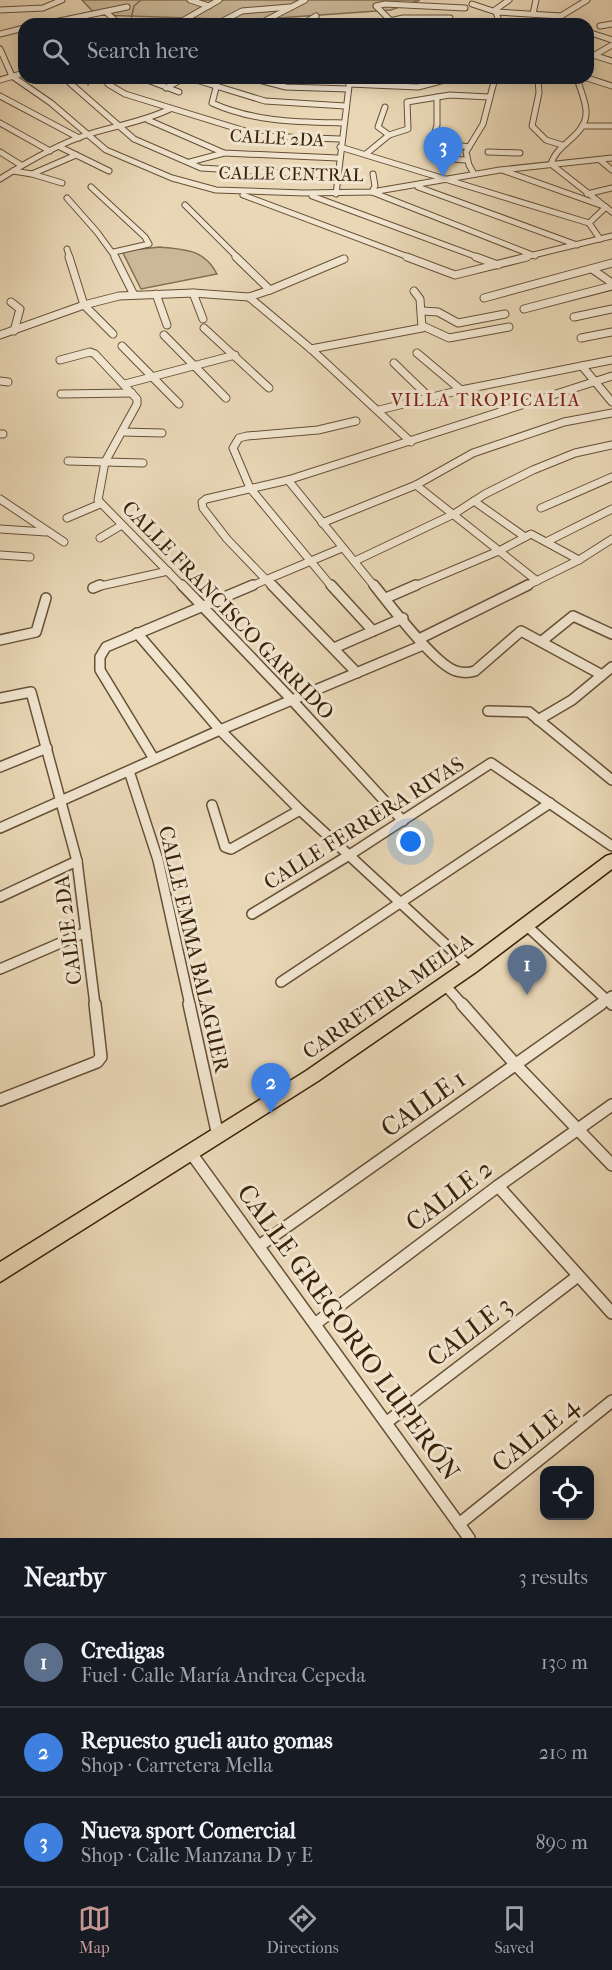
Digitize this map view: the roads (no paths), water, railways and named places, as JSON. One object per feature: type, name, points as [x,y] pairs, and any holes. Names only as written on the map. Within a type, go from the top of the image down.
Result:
[{"type":"main road","name":"CARRETERA MELLA","points":[[0,1273],[312,1076],[470,967],[612,860]]},
{"type":"street","points":[[190,0],[208,6]]},
{"type":"street","points":[[187,18],[219,0]]},
{"type":"street","points":[[286,0],[293,5]]},
{"type":"street","points":[[270,18],[305,0]]},
{"type":"street","points":[[452,0],[496,11],[561,16],[587,0]]},
{"type":"street","points":[[496,11],[509,0]]},
{"type":"street","points":[[533,14],[536,0]]},
{"type":"street","points":[[0,10],[48,7],[62,1]]},
{"type":"street","points":[[387,18],[376,6],[385,4],[470,4]]},
{"type":"street","points":[[453,18],[470,4]]},
{"type":"street","points":[[229,18],[242,11],[293,5]]},
{"type":"street","points":[[73,18],[127,8]]},
{"type":"street","points":[[18,10],[19,18]]},
{"type":"street","points":[[496,11],[498,18]]},
{"type":"street","points":[[106,12],[113,18]]},
{"type":"street","points":[[600,26],[612,24]]},
{"type":"street","points":[[0,34],[17,30]]},
{"type":"street","points":[[594,35],[612,44]]},
{"type":"street","points":[[595,55],[612,44]]},
{"type":"street","points":[[0,49],[12,76]]},
{"type":"street","points":[[595,55],[612,61]]},
{"type":"street","points":[[0,80],[18,74]]},
{"type":"street","name":"CALLE CENTRAL","points":[[12,76],[18,80]]},
{"type":"street","points":[[594,80],[612,86]]},
{"type":"street","name":"CALLE CENTRAL","points":[[24,84],[51,103],[106,150],[172,178],[198,186],[235,192],[336,194],[372,192],[500,170],[612,158]]},
{"type":"street","points":[[71,84],[134,139],[201,168],[336,176]]},
{"type":"street","points":[[108,84],[125,94],[261,136],[340,139]]},
{"type":"street","points":[[156,84],[179,92]]},
{"type":"street","points":[[166,88],[173,84]]},
{"type":"street","points":[[206,84],[265,101],[345,106]]},
{"type":"street","points":[[272,84],[303,88],[349,84],[417,87],[429,84]]},
{"type":"street","points":[[303,88],[304,84]]},
{"type":"street","points":[[336,194],[340,139],[349,84]]},
{"type":"street","points":[[474,174],[466,160],[469,147],[484,123],[493,84]]},
{"type":"street","points":[[539,84],[537,108],[532,126],[546,140],[562,146]]},
{"type":"street","points":[[578,84],[586,116],[582,126],[552,156],[551,164],[609,209]]},
{"type":"street","points":[[216,88],[212,103],[249,115],[284,121],[343,123]]},
{"type":"street","points":[[0,96],[79,138]]},
{"type":"street","points":[[366,154],[389,135],[408,129],[406,104],[410,101],[437,97],[489,98]]},
{"type":"street","points":[[437,97],[439,122],[430,154],[466,160]]},
{"type":"street","points":[[385,107],[378,128],[389,135]]},
{"type":"street","points":[[0,179],[21,165],[79,138],[148,120],[170,109]]},
{"type":"street","name":"CALLE 2DA","points":[[148,120],[224,153],[338,158]]},
{"type":"street","points":[[0,123],[50,151]]},
{"type":"street","points":[[582,126],[612,126]]},
{"type":"street","points":[[435,142],[469,147]]},
{"type":"street","points":[[60,147],[109,171]]},
{"type":"street","points":[[340,147],[590,223],[600,239]]},
{"type":"street","points":[[516,168],[520,153],[525,147]]},
{"type":"street","points":[[0,152],[21,165]]},
{"type":"street","points":[[488,152],[520,153]]},
{"type":"street","points":[[190,162],[224,153]]},
{"type":"street","points":[[32,174],[76,155]]},
{"type":"street","points":[[600,160],[612,170]]},
{"type":"street","points":[[500,170],[609,209]]},
{"type":"street","points":[[13,171],[62,183]]},
{"type":"street","points":[[373,174],[375,186],[372,192],[535,256]]},
{"type":"street","points":[[416,186],[578,245]]},
{"type":"street","points":[[92,187],[145,237],[149,244],[114,252]]},
{"type":"street","points":[[587,194],[612,188]]},
{"type":"street","points":[[235,192],[455,275],[612,236]]},
{"type":"street","points":[[304,193],[498,265]]},
{"type":"street","points":[[67,198],[114,252],[134,295]]},
{"type":"street","points":[[185,205],[200,224],[270,290]]},
{"type":"street","points":[[590,223],[609,209]]},
{"type":"street","points":[[67,249],[84,305],[113,334]]},
{"type":"street","points":[[0,335],[14,332],[84,305],[134,295],[192,293],[249,297],[344,259]]},
{"type":"street","points":[[484,298],[612,263]]},
{"type":"street","points":[[592,269],[612,284]]},
{"type":"street","points":[[524,309],[612,284]]},
{"type":"street","points":[[414,291],[420,297],[423,326]]},
{"type":"street","points":[[192,293],[203,319]]},
{"type":"street","points":[[156,294],[167,325]]},
{"type":"street","points":[[249,297],[311,349],[411,442]]},
{"type":"street","points":[[11,302],[20,309],[14,332]]},
{"type":"street","points":[[574,317],[612,309]]},
{"type":"street","points":[[422,311],[438,312],[457,323],[505,315]]},
{"type":"street","points":[[311,349],[423,326],[449,338],[509,327]]},
{"type":"street","points":[[204,328],[269,388]]},
{"type":"street","points":[[581,338],[612,332]]},
{"type":"street","points":[[164,335],[226,398]]},
{"type":"street","points":[[122,346],[180,404]]},
{"type":"street","points":[[60,360],[93,353],[132,393]]},
{"type":"street","points":[[417,353],[461,390]]},
{"type":"street","points":[[125,384],[235,355]]},
{"type":"street","points":[[379,410],[461,390],[612,360]]},
{"type":"street","points":[[394,363],[429,397]]},
{"type":"street","points":[[582,366],[612,401]]},
{"type":"street","points":[[357,673],[227,539],[203,508],[202,502],[206,499],[288,480],[612,376]]},
{"type":"street","points":[[61,394],[132,393]]},
{"type":"street","name":"CALLE FRANCISCO GARRIDO","points":[[132,393],[137,399],[137,404],[105,462],[98,500],[100,504],[292,699],[403,821]]},
{"type":"street","points":[[322,523],[416,485],[481,450],[564,422],[612,413]]},
{"type":"street","points":[[357,422],[318,430],[239,438],[233,448],[250,488],[339,595],[373,631]]},
{"type":"street","points":[[122,432],[162,433]]},
{"type":"street","points":[[355,561],[454,514],[484,494],[554,461],[612,445]]},
{"type":"street","points":[[68,462],[143,463]]},
{"type":"street","points":[[541,508],[612,477]]},
{"type":"street","points":[[288,480],[421,642],[453,671],[468,673],[475,671],[519,631],[542,641],[602,675]]},
{"type":"street","points":[[416,485],[537,580]]},
{"type":"street","points":[[0,499],[64,542]]},
{"type":"street","points":[[474,501],[525,537]]},
{"type":"street","points":[[67,518],[100,504]]},
{"type":"street","points":[[548,541],[612,509]]},
{"type":"street","points":[[14,530],[23,514]]},
{"type":"street","points":[[100,538],[122,525]]},
{"type":"street","points":[[0,529],[48,532]]},
{"type":"street","points":[[386,598],[501,550],[534,533],[579,560]]},
{"type":"street","points":[[0,828],[220,730],[357,673],[579,560],[612,539]]},
{"type":"street","points":[[154,759],[100,670],[100,657],[106,647],[342,548]]},
{"type":"street","points":[[0,555],[30,557]]},
{"type":"street","points":[[93,588],[106,583],[168,571]]},
{"type":"street","points":[[0,640],[36,633],[46,598]]},
{"type":"street","points":[[542,641],[574,616],[612,634]]},
{"type":"street","points":[[334,648],[403,618]]},
{"type":"street","points":[[137,633],[220,730],[300,810],[351,854],[401,904],[470,967]]},
{"type":"street","points":[[538,720],[572,699],[612,667]]},
{"type":"street","name":"CALLE 2DA","points":[[0,698],[31,692],[62,800],[77,861],[101,1057],[97,1062],[0,1100]]},
{"type":"street","points":[[488,711],[527,711],[612,780]]},
{"type":"street","points":[[0,767],[47,748]]},
{"type":"street","name":"CALLE FERRERA RIVAS","points":[[252,914],[351,854],[491,763],[550,803]]},
{"type":"street","name":"CALLE EMMA BALAGUER","points":[[129,771],[144,809],[166,892],[185,992],[218,1136]]},
{"type":"street","points":[[281,982],[550,803],[612,846]]},
{"type":"street","points":[[212,805],[225,847],[231,849],[300,810]]},
{"type":"street","points":[[0,897],[77,861]]},
{"type":"street","points":[[526,925],[610,1001]]},
{"type":"street","points":[[0,969],[86,932]]},
{"type":"street","points":[[444,984],[516,1065],[578,1127],[612,1166]]},
{"type":"street","name":"CALLE 1","points":[[259,1246],[610,1001]]},
{"type":"street","name":"CALLE 2","points":[[315,1324],[578,1127],[612,1105]]},
{"type":"street","name":"CALLE GREGORIO LUPERÓN","points":[[191,1153],[469,1538]]},
{"type":"street","points":[[498,1186],[612,1313]]},
{"type":"street","name":"CALLE 3","points":[[387,1422],[578,1276]]},
{"type":"street","name":"CALLE 4","points":[[459,1524],[612,1401]]},
{"type":"waterway","points":[[131,18],[134,6],[141,0]]},
{"type":"place","name":"Nueva sport Comercial","points":[[443,177]]},
{"type":"place","name":"Credigas","points":[[527,995]]},
{"type":"place","name":"Repuesto gueli auto gomas","points":[[271,1113]]},
{"type":"district","name":"VILLA TROPICALIA","points":[[486,400]]}]
